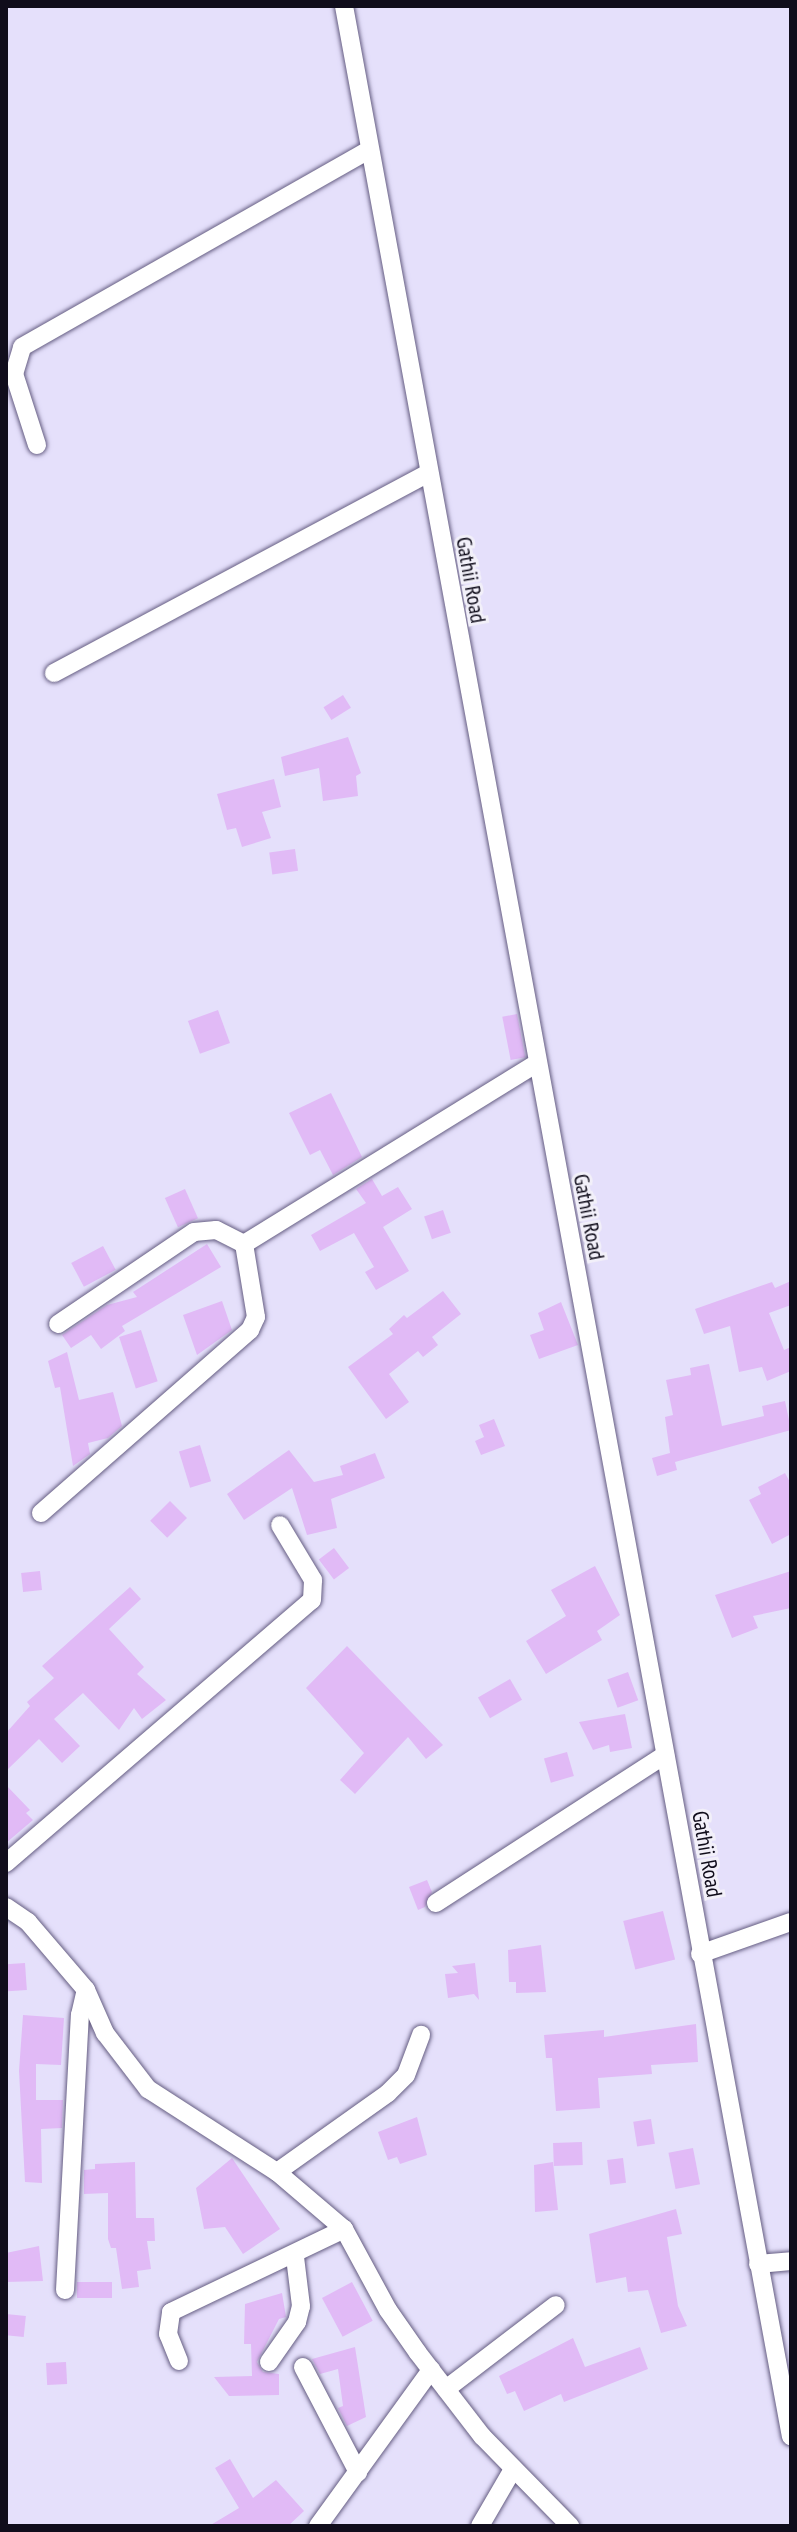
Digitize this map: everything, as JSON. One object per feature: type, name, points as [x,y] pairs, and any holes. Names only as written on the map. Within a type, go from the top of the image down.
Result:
[{"type":"street","name":"Gathii Road","points":[[344,6],[427,474],[791,2436]]},
{"type":"street","points":[[37,445],[14,374],[22,347],[369,150]]},
{"type":"street","points":[[54,673],[427,474]]},
{"type":"street","points":[[244,1244],[536,1064]]},
{"type":"street","points":[[58,1324],[194,1232],[216,1230],[244,1244]]},
{"type":"street","points":[[41,1513],[250,1330],[256,1317],[244,1244]]},
{"type":"street","points":[[6,1863],[312,1600],[313,1580],[280,1525]]},
{"type":"street","points":[[436,1903],[665,1755]]},
{"type":"street","points":[[6,1907],[28,1922],[86,1990],[105,2033],[148,2089],[277,2172],[344,2229],[388,2310],[431,2370],[513,2469],[570,2526]]},
{"type":"street","points":[[700,1954],[791,1922]]},
{"type":"street","points":[[65,2290],[80,2015],[86,1990]]},
{"type":"street","points":[[277,2172],[388,2093],[406,2075],[421,2035]]},
{"type":"street","points":[[179,2361],[168,2334],[171,2312],[295,2257],[344,2229]]},
{"type":"street","points":[[269,2362],[297,2322],[301,2306],[295,2257]]},
{"type":"street","points":[[758,2264],[791,2261]]},
{"type":"street","points":[[446,2389],[556,2305]]},
{"type":"street","points":[[303,2367],[358,2472]]},
{"type":"street","points":[[318,2526],[431,2370]]},
{"type":"street","points":[[480,2526],[513,2469]]},
{"type":"building","points":[[343,695],[351,708],[331,720],[323,707]]},
{"type":"building","points":[[348,737],[361,773],[356,776],[358,796],[323,801],[319,768],[285,776],[281,757]]},
{"type":"building","points":[[274,779],[281,807],[262,812],[271,838],[242,847],[236,828],[227,830],[217,794]]},
{"type":"building","points":[[295,849],[298,871],[272,874],[269,853]]},
{"type":"building","points":[[218,1010],[230,1043],[200,1054],[188,1021]]},
{"type":"building","points":[[517,1014],[525,1057],[511,1060],[502,1017]]},
{"type":"building","points":[[331,1093],[362,1157],[333,1175],[320,1150],[310,1155],[289,1113]]},
{"type":"building","points":[[372,1179],[382,1196],[398,1187],[412,1209],[383,1227],[409,1271],[376,1290],[365,1272],[374,1267],[354,1233],[320,1251],[311,1235],[366,1203],[356,1189]]},
{"type":"building","points":[[185,1189],[198,1218],[178,1227],[165,1198]]},
{"type":"building","points":[[443,1210],[451,1233],[432,1239],[424,1217]]},
{"type":"building","points":[[207,1244],[221,1267],[122,1326],[125,1331],[101,1349],[91,1335],[71,1348],[62,1335],[107,1305],[137,1297],[133,1292]]},
{"type":"building","points":[[103,1246],[116,1270],[84,1287],[71,1263]]},
{"type":"building","points":[[791,1281],[791,1305],[769,1313],[784,1350],[791,1347],[791,1371],[767,1381],[762,1367],[739,1372],[730,1326],[704,1334],[695,1309],[772,1282],[775,1288]]},
{"type":"building","points":[[443,1291],[461,1314],[432,1337],[438,1345],[423,1357],[418,1351],[389,1374],[409,1402],[386,1419],[348,1367],[393,1334],[389,1329],[404,1315],[407,1318]]},
{"type":"building","points":[[222,1301],[232,1330],[197,1355],[183,1315]]},
{"type":"building","points":[[561,1302],[578,1345],[539,1359],[530,1335],[544,1330],[538,1313]]},
{"type":"building","points":[[141,1330],[158,1381],[136,1388],[119,1337]]},
{"type":"building","points":[[67,1352],[79,1400],[113,1392],[122,1426],[108,1438],[88,1443],[90,1454],[73,1466],[60,1387],[55,1388],[48,1361]]},
{"type":"building","points":[[709,1364],[722,1426],[764,1416],[762,1406],[785,1401],[791,1430],[675,1462],[677,1470],[657,1476],[652,1458],[670,1453],[665,1417],[673,1415],[666,1380],[691,1375],[690,1368]]},
{"type":"building","points":[[494,1419],[505,1446],[481,1455],[475,1441],[484,1437],[479,1425]]},
{"type":"building","points":[[200,1445],[211,1481],[190,1488],[179,1451]]},
{"type":"building","points":[[289,1450],[314,1482],[343,1475],[340,1466],[375,1453],[385,1478],[331,1499],[337,1528],[307,1535],[292,1488],[244,1520],[227,1494]]},
{"type":"building","points":[[785,1473],[791,1484],[791,1534],[772,1544],[749,1500],[761,1494],[758,1487]]},
{"type":"building","points":[[170,1501],[187,1518],[167,1538],[150,1521]]},
{"type":"building","points":[[334,1548],[349,1568],[334,1579],[319,1559]]},
{"type":"building","points":[[595,1566],[620,1615],[597,1631],[602,1640],[546,1674],[526,1641],[566,1616],[551,1590]]},
{"type":"building","points":[[40,1571],[42,1590],[23,1592],[21,1573]]},
{"type":"building","points":[[791,1571],[791,1608],[753,1616],[758,1628],[732,1638],[715,1595]]},
{"type":"building","points":[[130,1587],[141,1599],[109,1629],[144,1667],[137,1674],[166,1700],[142,1719],[134,1708],[119,1730],[83,1693],[54,1719],[80,1746],[62,1763],[39,1739],[6,1771],[6,1733],[30,1706],[27,1702],[54,1678],[42,1666]]},
{"type":"building","points":[[347,1646],[443,1745],[426,1759],[408,1737],[355,1794],[340,1780],[364,1753],[306,1688]]},
{"type":"building","points":[[628,1672],[638,1700],[618,1708],[607,1680]]},
{"type":"building","points":[[510,1679],[522,1700],[490,1718],[478,1698]]},
{"type":"building","points":[[625,1714],[632,1748],[610,1752],[609,1745],[593,1750],[579,1722]]},
{"type":"building","points":[[567,1752],[574,1776],[551,1783],[544,1759]]},
{"type":"building","points":[[6,1785],[30,1810],[26,1813],[33,1820],[6,1843]]},
{"type":"building","points":[[427,1880],[432,1892],[425,1907],[418,1910],[409,1887]]},
{"type":"building","points":[[663,1911],[675,1960],[635,1969],[623,1921]]},
{"type":"building","points":[[541,1945],[546,1992],[516,1993],[516,1982],[509,1982],[508,1950]]},
{"type":"building","points":[[25,1963],[27,1990],[8,1991],[6,1964]]},
{"type":"building","points":[[475,1963],[479,2000],[474,1994],[448,1998],[445,1974],[458,1973],[452,1966]]},
{"type":"building","points":[[23,2015],[64,2018],[61,2065],[36,2064],[36,2100],[63,2100],[62,2128],[41,2129],[42,2183],[25,2182],[19,2071]]},
{"type":"building","points":[[696,2024],[698,2062],[651,2065],[652,2074],[598,2078],[600,2108],[556,2111],[552,2058],[546,2058],[544,2035],[604,2030],[604,2037]]},
{"type":"building","points":[[417,2117],[427,2155],[400,2164],[397,2157],[388,2160],[378,2132]]},
{"type":"building","points":[[651,2119],[655,2144],[637,2147],[633,2122]]},
{"type":"building","points":[[582,2142],[583,2165],[554,2166],[553,2143]]},
{"type":"building","points":[[693,2148],[700,2184],[676,2189],[668,2153]]},
{"type":"building","points":[[232,2158],[280,2229],[243,2254],[225,2227],[204,2229],[196,2188]]},
{"type":"building","points":[[623,2158],[626,2183],[610,2185],[607,2160]]},
{"type":"building","points":[[135,2162],[136,2218],[154,2218],[155,2241],[147,2241],[151,2269],[137,2271],[139,2287],[122,2289],[116,2248],[111,2248],[108,2239],[108,2193],[84,2194],[84,2170],[95,2169],[95,2164]]},
{"type":"building","points":[[553,2162],[558,2210],[535,2212],[534,2165]]},
{"type":"building","points":[[676,2209],[682,2234],[667,2237],[678,2306],[687,2326],[661,2333],[648,2290],[628,2292],[626,2277],[596,2283],[589,2234]]},
{"type":"building","points":[[39,2246],[43,2281],[6,2282],[6,2253]]},
{"type":"building","points":[[77,2282],[112,2282],[112,2298],[77,2298]]},
{"type":"building","points":[[352,2282],[373,2321],[343,2337],[322,2298]]},
{"type":"building","points":[[282,2293],[286,2317],[279,2319],[257,2362],[263,2372],[279,2374],[279,2395],[229,2396],[214,2377],[252,2376],[251,2344],[244,2344],[245,2304]]},
{"type":"building","points":[[6,2314],[26,2316],[24,2337],[6,2335]]},
{"type":"building","points":[[573,2338],[585,2367],[640,2347],[648,2369],[564,2402],[561,2394],[524,2411],[515,2391],[507,2394],[499,2376]]},
{"type":"building","points":[[355,2347],[366,2417],[347,2426],[338,2408],[343,2406],[338,2369],[320,2374],[312,2359]]},
{"type":"building","points":[[66,2362],[67,2384],[47,2385],[46,2363]]},
{"type":"building","points":[[230,2459],[253,2498],[276,2480],[304,2511],[288,2526],[209,2526],[239,2508],[215,2468]]}]
